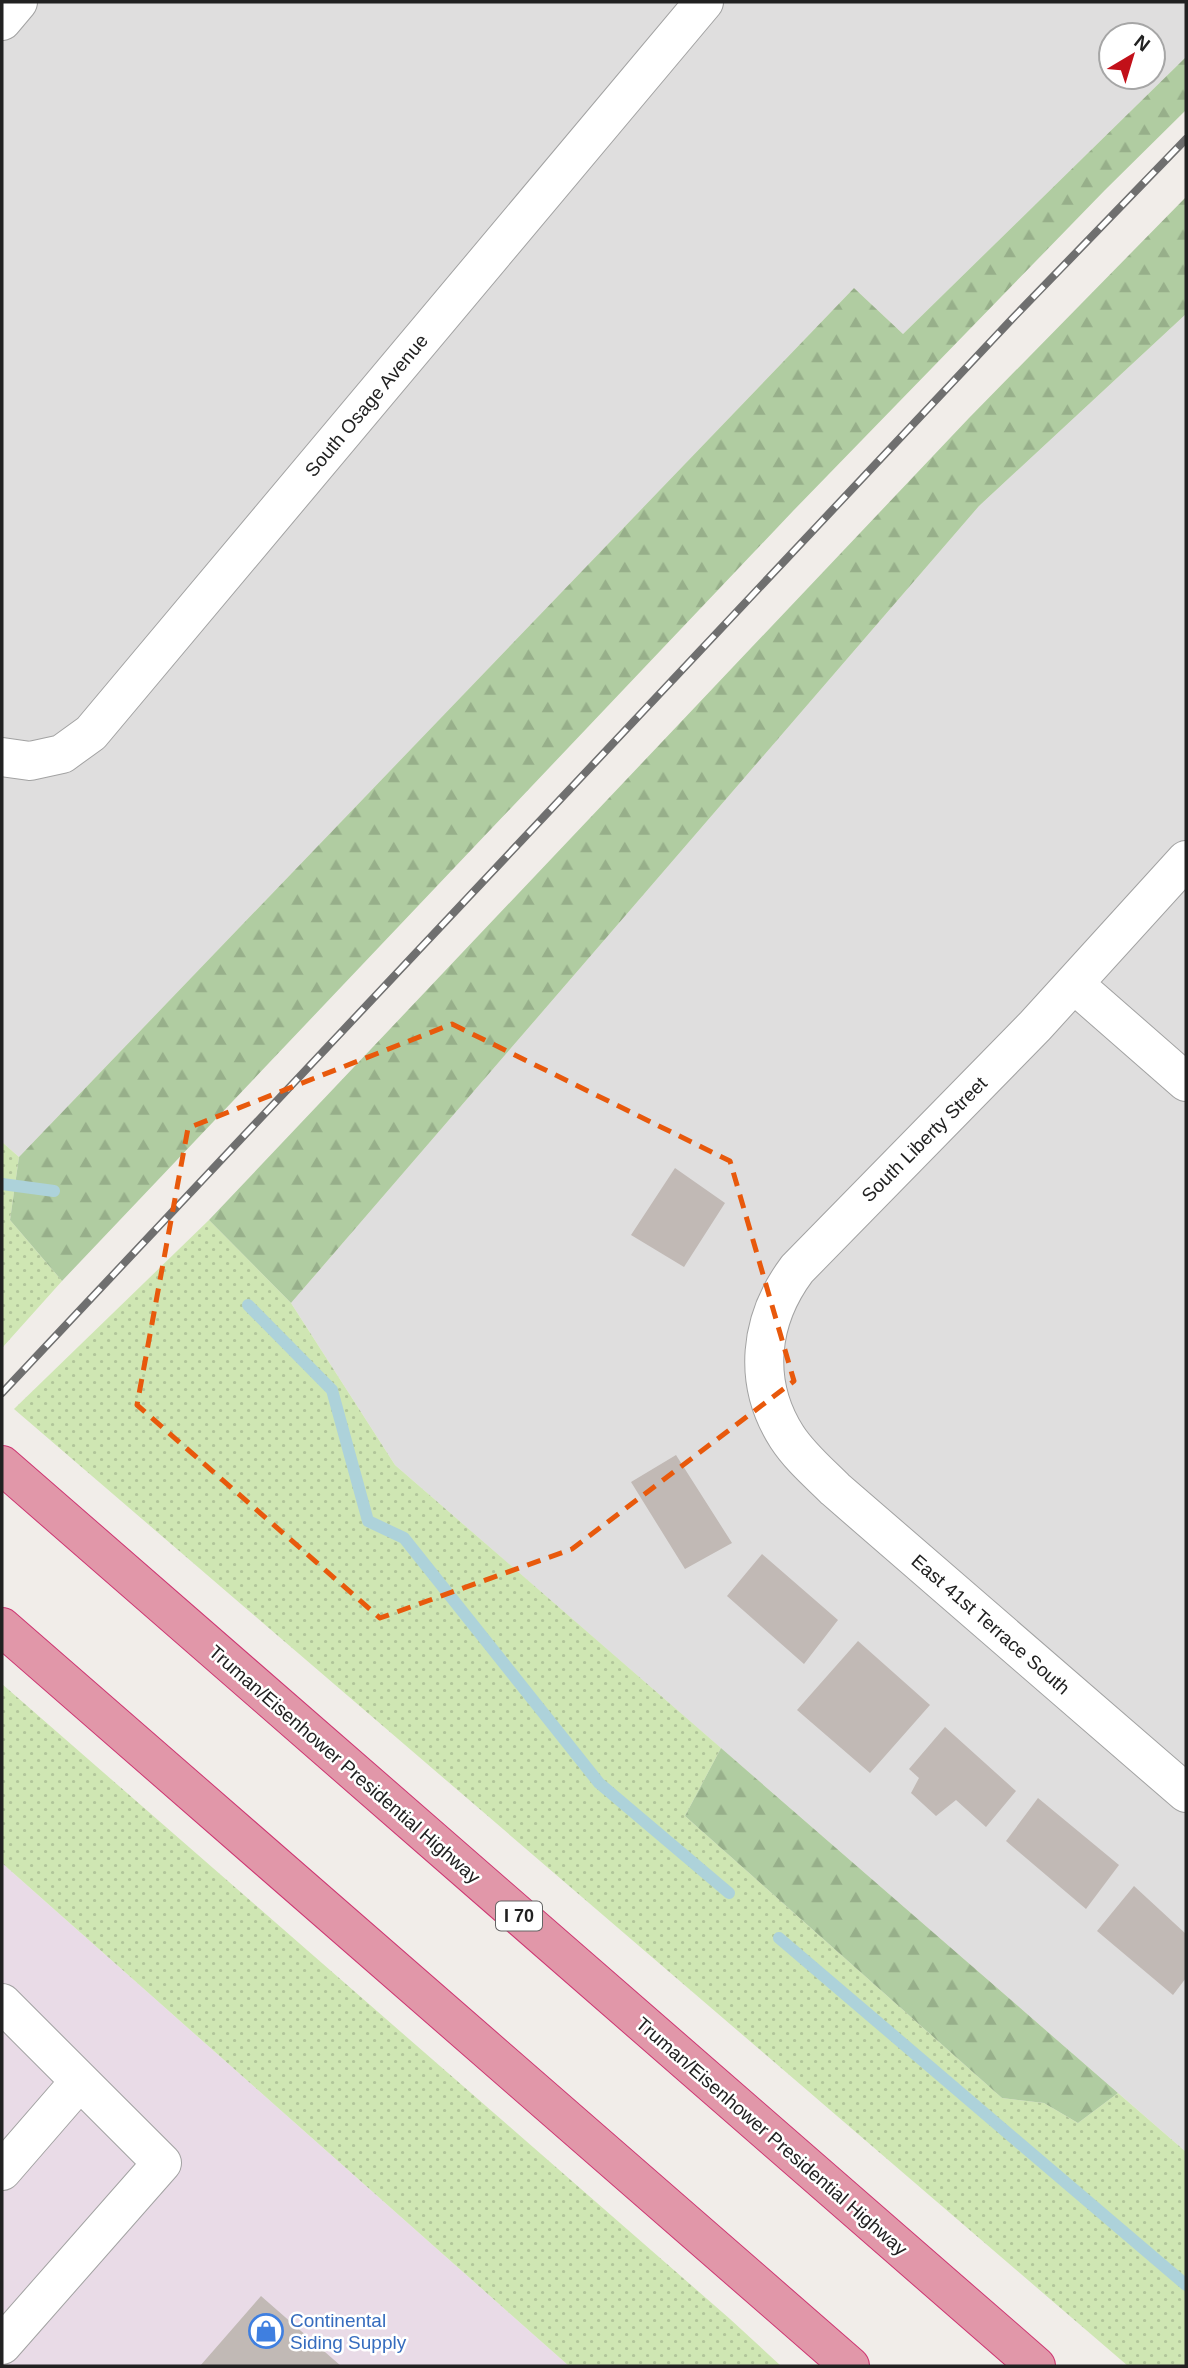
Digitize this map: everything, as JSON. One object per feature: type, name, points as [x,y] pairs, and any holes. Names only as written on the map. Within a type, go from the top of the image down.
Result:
[{"type":"highway","name":"Truman/Eisenhower Presidential Highway","points":[[2,1465],[1036,2366]]},
{"type":"highway","points":[[2,1628],[850,2366]]},
{"type":"street","points":[[2,21],[18,2]]},
{"type":"street","name":"South Osage Avenue","points":[[2,757],[30,761],[62,754],[91,733],[704,2]]},
{"type":"street","name":"South Liberty Street","points":[[798,1452],[776,1416],[764,1379],[769,1318],[782,1289],[813,1251],[1074,984],[1186,860]]},
{"type":"street","points":[[1074,984],[1186,1082]]},
{"type":"street","name":"East 41st Terrace South","points":[[798,1452],[835,1489],[1186,1793]]},
{"type":"street","points":[[2,2345],[162,2163],[4,2010]]},
{"type":"street","points":[[2,2171],[80,2081]]},
{"type":"highlighted area","points":[[452,1024],[730,1161],[794,1381],[572,1549],[380,1618],[137,1405],[188,1128]]},
{"type":"shaded area","points":[[2,2],[1186,2],[1186,57],[1167,76],[1167,21],[1097,21],[1097,91],[1151,91],[903,334],[854,288],[19,1157],[2,1142]]},
{"type":"shaded area","points":[[1186,314],[1186,2152],[395,1465],[291,1303],[979,506]]},
{"type":"shaded area","points":[[2,1863],[569,2366],[2,2366]]},
{"type":"green space","points":[[1186,57],[1186,110],[793,511],[62,1281],[10,1220],[19,1157],[854,288],[903,334],[1151,91],[1167,91],[1167,76]]},
{"type":"green space","points":[[1186,197],[1186,314],[979,506],[291,1303],[209,1220],[969,418]]},
{"type":"green space","points":[[2,1142],[19,1157],[10,1220],[62,1281],[2,1348]]},
{"type":"green space","points":[[209,1220],[291,1303],[395,1465],[721,1748],[685,1816],[1002,2098],[1044,2103],[1078,2123],[1118,2093],[1186,2152],[1186,2366],[1128,2366],[14,1409]]},
{"type":"green space","points":[[2,1684],[781,2366],[569,2366],[2,1863]]},
{"type":"green space","points":[[721,1748],[1118,2093],[1078,2123],[1044,2103],[1002,2098],[685,1816]]},
{"type":"building","points":[[675,1168],[725,1203],[684,1267],[631,1235]]},
{"type":"building","points":[[676,1455],[732,1543],[685,1569],[631,1482]]},
{"type":"building","points":[[762,1554],[838,1620],[804,1664],[727,1596]]},
{"type":"building","points":[[858,1641],[930,1705],[870,1773],[797,1710]]},
{"type":"building","points":[[945,1727],[1016,1791],[986,1827],[956,1800],[936,1816],[911,1793],[919,1778],[909,1769]]},
{"type":"building","points":[[1038,1798],[1119,1865],[1086,1909],[1006,1841]]},
{"type":"building","points":[[1134,1886],[1186,1934],[1186,1978],[1173,1995],[1097,1931]]},
{"type":"building","name":"Continental Siding Supply","points":[[261,2296],[341,2366],[200,2366]]},
{"type":"waterway","points":[[2,1184],[54,1191]]},
{"type":"waterway","points":[[248,1305],[332,1390],[368,1521],[404,1538],[599,1783],[729,1893]]},
{"type":"waterway","points":[[779,1938],[1186,2285]]},
{"type":"railway","points":[[2,1393],[1012,319],[1186,139]]},
{"type":"place","name":"Continental Siding Supply","points":[[266,2331]]}]
